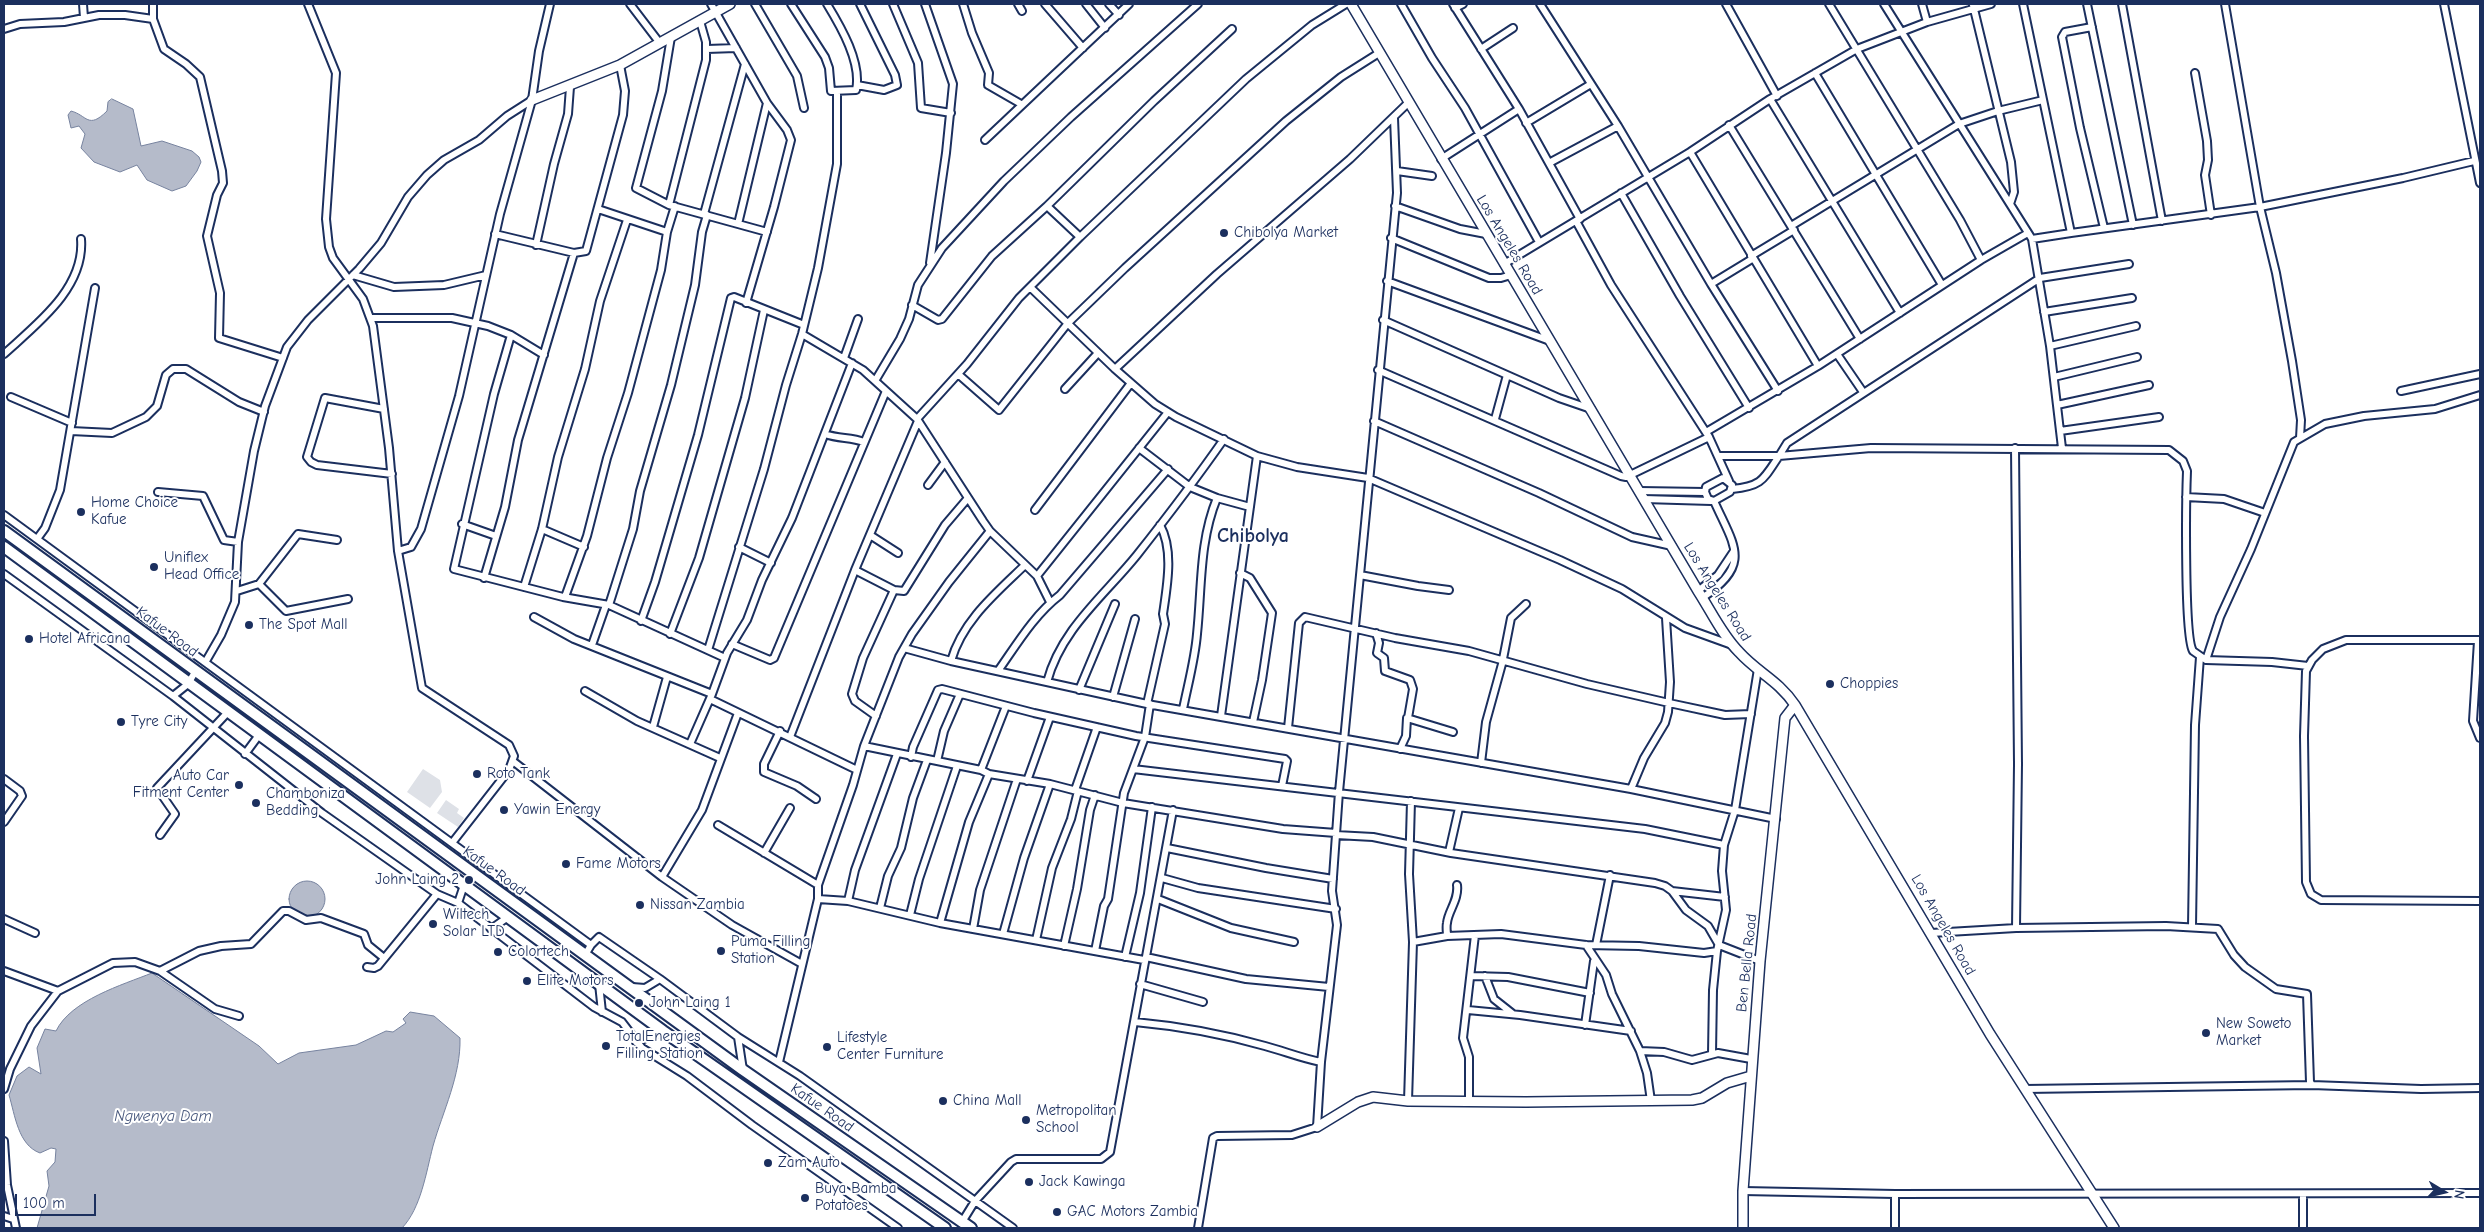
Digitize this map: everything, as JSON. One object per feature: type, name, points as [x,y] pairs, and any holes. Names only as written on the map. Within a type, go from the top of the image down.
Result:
[{"type":"main road","points":[[532,100],[620,65],[700,21],[713,8],[730,4]]},
{"type":"main road","name":"Los Angeles Road","points":[[1351,4],[1700,594],[1732,645],[1758,669],[1778,683],[1795,705],[2025,1089],[2114,1228]]},
{"type":"main road","name":"Kafue Road","points":[[4,531],[195,672],[316,757],[435,847],[626,986],[959,1225],[971,1228]]},
{"type":"main road","name":"Kafue Road","points":[[4,547],[188,684],[663,1031],[946,1228]]},
{"type":"main road","name":"Ben Bella Road","points":[[1742,1228],[1760,961],[1785,718],[1795,705]]},
{"type":"main road","points":[[1317,1127],[1368,1098],[1379,1097],[1408,1101],[1469,1100],[1596,1103],[1651,1101],[1702,1098],[1727,1083],[1751,1076]]},
{"type":"street","points":[[83,4],[84,18]]},
{"type":"street","points":[[154,4],[153,19],[164,49],[186,64],[200,77],[220,161],[223,183],[217,195],[207,236],[220,293],[219,338],[283,358]]},
{"type":"street","points":[[308,4],[336,73],[326,220],[333,258],[350,277],[363,299],[371,318],[392,474],[398,551],[422,688],[509,745],[513,750],[514,762],[452,843]]},
{"type":"street","points":[[398,551],[411,547],[421,529],[459,396],[495,234],[532,100],[539,51],[550,4]]},
{"type":"street","points":[[630,4],[659,42]]},
{"type":"street","points":[[755,4],[797,76],[804,108]]},
{"type":"street","points":[[791,4],[825,57],[831,91],[856,90],[857,74],[851,53],[827,4]]},
{"type":"street","points":[[857,85],[880,90],[897,86],[895,75],[860,4]]},
{"type":"street","points":[[892,4],[918,63],[921,108],[951,113]]},
{"type":"street","points":[[926,4],[952,77],[951,113],[930,265]]},
{"type":"street","points":[[963,4],[972,33],[989,73],[988,85],[1021,104]]},
{"type":"street","points":[[1018,4],[1022,11]]},
{"type":"street","points":[[1045,4],[1083,48]]},
{"type":"street","points":[[1086,4],[1105,28]]},
{"type":"street","points":[[1109,4],[1119,15]]},
{"type":"street","points":[[985,140],[1129,4]]},
{"type":"street","points":[[875,381],[900,339],[909,318],[918,284],[942,248],[1004,181],[1071,117],[1198,4]]},
{"type":"street","points":[[790,737],[855,570],[917,420],[958,374],[1003,317],[1080,237],[1246,79],[1312,25],[1346,4]]},
{"type":"street","points":[[1401,4],[1480,135],[1539,242]]},
{"type":"street","points":[[1463,4],[1454,6],[1519,109],[1549,163],[1611,285],[1708,435],[1719,456],[1726,480],[1732,489]]},
{"type":"street","points":[[1540,4],[1618,126],[1711,284],[1778,391]]},
{"type":"street","points":[[1726,4],[1777,96]]},
{"type":"street","points":[[1829,4],[1981,260]]},
{"type":"street","points":[[1884,4],[2032,239],[2050,346],[2062,448]]},
{"type":"street","points":[[1922,4],[1927,22]]},
{"type":"street","points":[[1504,264],[1690,152],[1770,99],[1857,49],[1900,31],[1973,6],[1991,4]]},
{"type":"street","points":[[2023,4],[2071,233]]},
{"type":"street","points":[[2087,4],[2133,225]]},
{"type":"street","points":[[2122,4],[2162,221]]},
{"type":"street","points":[[2225,4],[2260,207],[2276,273],[2292,361],[2301,420],[2300,438]]},
{"type":"street","points":[[2444,4],[2474,161],[2480,183]]},
{"type":"street","points":[[1973,6],[2011,162],[2014,192],[2010,204]]},
{"type":"street","points":[[713,8],[767,103],[787,130],[791,140],[746,302]]},
{"type":"street","points":[[4,29],[20,24],[112,15],[153,19]]},
{"type":"street","points":[[565,597],[584,547],[661,270],[666,232],[696,108],[707,49],[700,21]]},
{"type":"street","points":[[2092,27],[2065,32],[2062,37],[2080,128],[2104,228]]},
{"type":"street","points":[[1481,49],[1513,28]]},
{"type":"street","points":[[912,305],[938,320],[942,319],[992,256],[1232,29]]},
{"type":"street","points":[[672,37],[662,91],[636,188],[672,205],[767,232]]},
{"type":"street","points":[[707,49],[736,48]]},
{"type":"street","points":[[958,374],[1000,410],[1068,323],[1125,268],[1286,121],[1341,77],[1379,53]]},
{"type":"street","points":[[592,645],[632,529],[640,491],[671,385],[696,285],[702,232],[745,64]]},
{"type":"street","points":[[495,234],[574,253],[584,253],[588,249],[623,116],[625,92],[620,65]]},
{"type":"street","points":[[1815,73],[1942,285]]},
{"type":"street","points":[[2196,73],[2207,141],[2208,160],[2204,174],[2211,215]]},
{"type":"street","points":[[1526,123],[1591,84]]},
{"type":"street","points":[[536,245],[568,114],[570,86]]},
{"type":"street","points":[[708,650],[802,334],[818,268],[836,172],[837,92]]},
{"type":"street","points":[[1770,99],[1900,313]]},
{"type":"street","points":[[206,661],[221,636],[236,602],[238,591],[238,542],[247,484],[264,412],[283,358],[294,336],[381,244],[413,190],[430,171],[444,160],[479,140],[506,116],[532,100]]},
{"type":"street","points":[[1711,284],[1833,200],[1916,148],[1959,124],[1998,111],[2042,100]]},
{"type":"street","points":[[738,224],[767,103]]},
{"type":"street","points":[[1115,369],[1217,274],[1350,159],[1408,103]]},
{"type":"street","points":[[1441,159],[1519,109]]},
{"type":"street","points":[[1198,1228],[1213,1138],[1217,1136],[1292,1135],[1317,1127],[1321,1062],[1337,925],[1333,898],[1333,879],[1339,792],[1395,206],[1397,171],[1394,118]]},
{"type":"street","points":[[1729,125],[1860,339]]},
{"type":"street","points":[[1549,163],[1618,126]]},
{"type":"street","points":[[1690,152],[1751,257],[1818,366]]},
{"type":"street","points":[[2032,239],[2260,207],[2403,178],[2474,161]]},
{"type":"street","points":[[1397,171],[1432,176]]},
{"type":"street","points":[[1621,193],[1680,296],[1749,408]]},
{"type":"street","points":[[1046,206],[1080,237]]},
{"type":"street","points":[[1395,206],[1460,229],[1486,234]]},
{"type":"street","points":[[598,210],[666,232]]},
{"type":"street","points":[[524,587],[542,529],[558,458],[585,369],[595,316],[615,249],[627,220]]},
{"type":"street","points":[[1378,370],[1626,477],[1708,435],[1981,260],[2028,233]]},
{"type":"street","points":[[1391,238],[1489,278],[1501,278],[1510,275]]},
{"type":"street","points":[[4,354],[68,289],[79,266],[82,251],[81,239]]},
{"type":"street","points":[[484,578],[505,508],[515,449],[574,253]]},
{"type":"street","points":[[1642,495],[1713,501],[1732,489],[1752,487],[1759,482],[1787,443],[2040,278],[2129,264]]},
{"type":"street","points":[[350,277],[394,287],[444,285],[486,274]]},
{"type":"street","points":[[1387,281],[1550,341]]},
{"type":"street","points":[[1030,287],[1115,369],[1168,412],[1257,456],[1297,466],[1368,478],[1569,564],[1622,589],[1666,618],[1700,634],[1732,645]]},
{"type":"street","points":[[37,539],[45,528],[60,490],[95,288]]},
{"type":"street","points":[[641,621],[698,435],[731,298],[734,297],[804,325]]},
{"type":"street","points":[[2044,312],[2132,298]]},
{"type":"street","points":[[670,634],[699,558],[745,398],[764,310]]},
{"type":"street","points":[[371,318],[452,318],[476,323],[500,329],[544,355]]},
{"type":"street","points":[[844,358],[858,320]]},
{"type":"street","points":[[1383,320],[1559,398],[1592,410]]},
{"type":"street","points":[[2050,346],[2136,326]]},
{"type":"street","points":[[802,334],[852,363],[875,381],[917,420],[990,531],[1037,576],[1050,602]]},
{"type":"street","points":[[512,335],[494,394],[462,524],[454,568],[484,578],[607,605],[725,658]]},
{"type":"street","points":[[1065,389],[1098,353]]},
{"type":"street","points":[[1837,354],[1863,392]]},
{"type":"street","points":[[2054,377],[2137,356]]},
{"type":"street","points":[[690,744],[711,697],[725,658],[747,620],[762,580],[792,518],[852,363]]},
{"type":"street","points":[[12,397],[71,427],[112,433],[146,417],[157,406],[166,375],[169,371],[178,368],[193,372],[222,392],[264,412]]},
{"type":"street","points":[[2401,391],[2480,374]]},
{"type":"street","points":[[1495,419],[1507,375]]},
{"type":"street","points":[[1035,510],[1131,383]]},
{"type":"street","points":[[2057,405],[2148,385]]},
{"type":"street","points":[[732,644],[770,660],[774,658],[886,391]]},
{"type":"street","points":[[2192,927],[2195,726],[2203,659],[2241,573],[2290,447],[2300,438],[2324,424],[2364,416],[2435,409],[2480,395]]},
{"type":"street","points":[[384,409],[325,398],[308,456],[311,462],[317,465],[392,474]]},
{"type":"street","points":[[1037,576],[1168,412]]},
{"type":"street","points":[[2060,431],[2158,417]]},
{"type":"street","points":[[1374,421],[1547,496],[1632,537],[1672,546]]},
{"type":"street","points":[[825,434],[840,439],[850,437],[864,442]]},
{"type":"street","points":[[1047,682],[1054,659],[1072,630],[1160,525],[1224,439]]},
{"type":"street","points":[[1139,448],[1190,486],[1217,498],[1250,506]]},
{"type":"street","points":[[1719,456],[1779,456],[1871,448],[2169,450],[2178,455],[2186,465],[2191,648],[2203,659],[2272,662],[2308,666]]},
{"type":"street","points":[[2015,448],[2018,764],[2016,928]]},
{"type":"street","points":[[1222,716],[1257,456]]},
{"type":"street","points":[[928,485],[945,462]]},
{"type":"street","points":[[998,671],[1030,624],[1050,602],[1060,595],[1168,469]]},
{"type":"street","points":[[1700,594],[1718,575],[1734,551],[1735,543],[1713,501],[1706,497],[1705,492],[1706,487],[1726,480]]},
{"type":"street","points":[[158,492],[203,496],[224,540],[238,542]]},
{"type":"street","points":[[1642,495],[1705,492]]},
{"type":"street","points":[[2186,496],[2224,500],[2265,513]]},
{"type":"street","points":[[855,570],[894,590],[904,591],[946,525],[968,498]]},
{"type":"street","points":[[1183,709],[1197,637],[1202,551],[1211,512],[1217,498]]},
{"type":"street","points":[[4,514],[592,945]]},
{"type":"street","points":[[462,524],[496,536]]},
{"type":"street","points":[[1095,951],[1104,906],[1108,899],[1126,786],[1145,738],[1148,704],[1166,624],[1163,614],[1168,552],[1166,536],[1160,525]]},
{"type":"street","points":[[542,529],[584,547]]},
{"type":"street","points":[[779,1062],[818,899],[818,885],[864,746],[904,648],[956,572],[990,531]]},
{"type":"street","points":[[238,591],[258,584],[298,534],[337,540]]},
{"type":"street","points":[[870,535],[898,553]]},
{"type":"street","points":[[40,557],[47,547]]},
{"type":"street","points":[[739,547],[771,563]]},
{"type":"street","points":[[951,662],[959,639],[973,618],[1025,564]]},
{"type":"street","points":[[1240,573],[1250,578],[1272,613],[1262,680],[1253,722]]},
{"type":"street","points":[[4,574],[173,696],[322,813],[437,894],[458,903],[602,1012],[622,1022],[636,1042],[687,1076],[752,1125],[898,1228]]},
{"type":"street","points":[[1360,575],[1449,590]]},
{"type":"street","points":[[258,584],[286,611],[348,599]]},
{"type":"street","points":[[876,716],[855,701],[852,694],[862,658],[894,590]]},
{"type":"street","points":[[1079,690],[1115,604]]},
{"type":"street","points":[[1482,764],[1486,722],[1503,660],[1511,618],[1526,604]]},
{"type":"street","points":[[534,617],[574,638],[711,697],[738,713],[780,731],[857,770]]},
{"type":"street","points":[[1288,728],[1300,620],[1305,617],[1354,629],[1460,649],[1586,684],[1669,703],[1725,715],[1751,714]]},
{"type":"street","points":[[1631,790],[1644,758],[1665,723],[1669,703],[1670,682],[1666,618]]},
{"type":"street","points":[[1113,697],[1135,619]]},
{"type":"street","points":[[1376,633],[1379,643],[1377,653],[1384,658],[1386,671],[1410,680],[1413,689],[1408,718],[1406,718],[1406,736],[1400,749]]},
{"type":"street","points":[[2480,738],[2473,721],[2479,640],[2346,640],[2323,649],[2308,666],[2304,736],[2306,882],[2311,894],[2321,900],[2480,901]]},
{"type":"street","points":[[904,648],[951,662],[1148,704],[1631,790],[1776,819]]},
{"type":"street","points":[[1712,1054],[1713,990],[1718,948],[1725,920],[1726,897],[1722,871],[1724,845],[1735,810],[1758,669]]},
{"type":"street","points":[[173,696],[188,684],[195,672]]},
{"type":"street","points":[[653,727],[667,677]]},
{"type":"street","points":[[585,690],[637,721],[720,758]]},
{"type":"street","points":[[911,757],[938,690],[1145,738],[1285,759],[1287,761],[1282,786]]},
{"type":"street","points":[[937,761],[944,731],[960,694]]},
{"type":"street","points":[[981,770],[1006,706]]},
{"type":"street","points":[[160,835],[175,814],[157,788],[228,712]]},
{"type":"street","points":[[662,877],[702,810],[738,713]]},
{"type":"street","points":[[1027,780],[1050,717]]},
{"type":"street","points":[[1408,718],[1453,732]]},
{"type":"street","points":[[1036,940],[1052,868],[1071,819],[1077,791],[1098,728]]},
{"type":"street","points":[[780,731],[764,764],[764,772],[797,786],[816,799]]},
{"type":"street","points":[[245,754],[259,735]]},
{"type":"street","points":[[864,746],[981,770],[990,774],[1050,784],[1123,803],[1283,829],[1374,837],[1449,852],[1655,883],[1672,891],[1726,897]]},
{"type":"street","points":[[848,901],[855,870],[897,754]]},
{"type":"street","points":[[880,908],[888,876],[900,848],[913,798],[927,760]]},
{"type":"street","points":[[514,762],[662,877],[732,925],[802,964]]},
{"type":"street","points":[[910,915],[919,879],[957,766]]},
{"type":"street","points":[[1133,769],[1645,829],[1724,845]]},
{"type":"street","points":[[940,922],[966,830],[990,774]]},
{"type":"street","points":[[4,779],[20,791],[22,796],[4,822]]},
{"type":"street","points":[[973,929],[980,890],[1017,779]]},
{"type":"street","points":[[1003,934],[1024,858],[1050,784]]},
{"type":"street","points":[[1064,946],[1077,889],[1090,810],[1095,795]]},
{"type":"street","points":[[1408,1101],[1413,942],[1409,899],[1411,801]]},
{"type":"street","points":[[1125,957],[1140,893],[1152,807]]},
{"type":"street","points":[[764,853],[790,808]]},
{"type":"street","points":[[1449,852],[1459,808]]},
{"type":"street","points":[[959,1225],[975,1202],[1011,1162],[1016,1159],[1101,1159],[1108,1155],[1135,1022],[1140,984],[1162,878],[1173,810]]},
{"type":"street","points":[[718,825],[818,885]]},
{"type":"street","points":[[435,847],[442,836]]},
{"type":"street","points":[[1167,848],[1257,867],[1333,879]]},
{"type":"street","points":[[1596,945],[1610,875]]},
{"type":"street","points":[[1162,878],[1198,888],[1336,909]]},
{"type":"street","points":[[458,903],[464,885]]},
{"type":"street","points":[[1447,936],[1446,921],[1451,915],[1457,885]]},
{"type":"street","points":[[1672,891],[1686,910],[1708,926],[1718,948]]},
{"type":"street","points":[[367,967],[374,968],[384,958],[437,894]]},
{"type":"street","points":[[1158,898],[1231,928],[1294,942]]},
{"type":"street","points":[[818,899],[848,901],[973,929],[1125,957],[1145,958],[1246,979],[1329,988]]},
{"type":"street","points":[[160,971],[199,951],[221,946],[232,947],[251,944],[284,911],[289,911],[306,920],[321,918],[364,934],[368,945],[384,958]]},
{"type":"street","points":[[491,929],[508,917]]},
{"type":"street","points":[[4,919],[36,933]]},
{"type":"street","points":[[1931,933],[2016,928],[2218,928],[2234,955],[2246,967],[2276,989],[2307,994],[2310,1082],[2312,1085]]},
{"type":"street","points":[[1413,942],[1447,936],[1501,934],[1586,945],[1639,946],[1704,953],[1718,948],[1760,961]]},
{"type":"street","points":[[1469,1100],[1469,1057],[1463,1038],[1468,1010],[1475,935]]},
{"type":"street","points":[[584,955],[599,937],[660,979],[738,1037],[779,1062],[1012,1228]]},
{"type":"street","points":[[1586,945],[1594,961],[1606,975],[1612,994],[1640,1051],[1647,1072],[1651,1101]]},
{"type":"street","points":[[1585,1024],[1594,961]]},
{"type":"street","points":[[4,1089],[10,1070],[31,1026],[58,991],[113,963],[135,962],[160,971],[214,1009],[239,1016]]},
{"type":"street","points":[[4,970],[58,991]]},
{"type":"street","points":[[1471,976],[1508,977],[1590,993]]},
{"type":"street","points":[[1485,976],[1494,999],[1513,1014]]},
{"type":"street","points":[[626,986],[646,988],[660,979]]},
{"type":"street","points":[[599,983],[602,1012]]},
{"type":"street","points":[[1140,984],[1203,1002]]},
{"type":"street","points":[[1468,1010],[1513,1014],[1631,1031]]},
{"type":"street","points":[[1135,1022],[1172,1026],[1216,1035],[1279,1050],[1299,1058],[1321,1062]]},
{"type":"street","points":[[636,1042],[663,1031]]},
{"type":"street","points":[[738,1037],[743,1070]]},
{"type":"street","points":[[1640,1051],[1664,1052],[1692,1060],[1718,1053],[1752,1059]]},
{"type":"street","points":[[2025,1089],[2312,1085],[2421,1089],[2480,1088]]},
{"type":"street","points":[[4,1141],[5,1181],[16,1228]]},
{"type":"street","points":[[1743,1191],[1895,1194],[2480,1193]]},
{"type":"street","points":[[1895,1194],[1895,1228]]},
{"type":"street","points":[[2303,1194],[2303,1228]]},
{"type":"street","points":[[4,1216],[13,1219]]},
{"type":"shaded area","points":[[423,769],[440,780],[442,792],[430,808],[407,792]]},
{"type":"shaded area","points":[[446,800],[459,809],[457,813],[464,818],[458,827],[437,813]]},
{"type":"water","points":[[112,99],[133,109],[141,146],[162,141],[192,151],[199,157],[201,162],[197,171],[186,186],[172,191],[147,180],[137,165],[120,172],[94,162],[81,148],[85,134],[79,126],[71,128],[68,115],[71,111],[88,120],[96,120],[107,111],[108,102]]},
{"type":"water","points":[[307,881],[314,882],[320,886],[324,892],[324,906],[320,912],[314,916],[307,917],[300,916],[294,912],[290,906],[289,899],[290,892],[294,886],[300,882]]},
{"type":"water","name":"Ngwenya Dam","points":[[152,973],[259,1046],[278,1064],[299,1053],[356,1045],[386,1031],[393,1032],[406,1023],[403,1019],[410,1012],[434,1016],[460,1038],[460,1052],[455,1079],[433,1146],[422,1190],[414,1211],[402,1228],[37,1228],[49,1186],[47,1171],[55,1162],[56,1149],[51,1148],[40,1153],[33,1149],[22,1136],[9,1095],[17,1076],[29,1067],[41,1074],[37,1048],[45,1029],[56,1031],[63,1020],[85,1002],[112,988]]},
{"type":"place","name":"Chibolya Market","points":[[1224,233]]},
{"type":"place","name":"Home Choice Kafue","points":[[81,512]]},
{"type":"place","name":"Uniflex Head Office","points":[[154,567]]},
{"type":"place","name":"The Spot Mall","points":[[249,625]]},
{"type":"place","name":"Hotel Africana","points":[[29,639]]},
{"type":"place","name":"Choppies","points":[[1830,684]]},
{"type":"place","name":"Tyre City","points":[[121,722]]},
{"type":"place","name":"Roto Tank","points":[[477,774]]},
{"type":"place","name":"Auto Car Fitment Center","points":[[239,785]]},
{"type":"place","name":"Chamboniza Bedding","points":[[256,803]]},
{"type":"place","name":"Yawin Energy","points":[[504,810]]},
{"type":"place","name":"Fame Motors","points":[[566,864]]},
{"type":"place","name":"John Laing 2","points":[[469,880]]},
{"type":"place","name":"Nissan Zambia","points":[[640,905]]},
{"type":"place","name":"Wiltech Solar LTD","points":[[433,924]]},
{"type":"place","name":"Puma Filling Station","points":[[721,951]]},
{"type":"place","name":"Colortech","points":[[498,952]]},
{"type":"place","name":"Elite Motors","points":[[527,981]]},
{"type":"place","name":"John Laing 1","points":[[639,1003]]},
{"type":"place","name":"New Soweto Market","points":[[2206,1033]]},
{"type":"place","name":"TotalEnergies Filling Station","points":[[606,1046]]},
{"type":"place","name":"Lifestyle Center Furniture","points":[[827,1047]]},
{"type":"place","name":"China Mall","points":[[943,1101]]},
{"type":"place","name":"Metropolitan School","points":[[1026,1120]]},
{"type":"place","name":"Zam Auto","points":[[768,1163]]},
{"type":"place","name":"Jack Kawinga","points":[[1029,1182]]},
{"type":"place","name":"Buya Bamba Potatoes","points":[[805,1198]]},
{"type":"place","name":"GAC Motors Zambia","points":[[1057,1212]]},
{"type":"district","name":"Chibolya","points":[[1253,536]]}]
